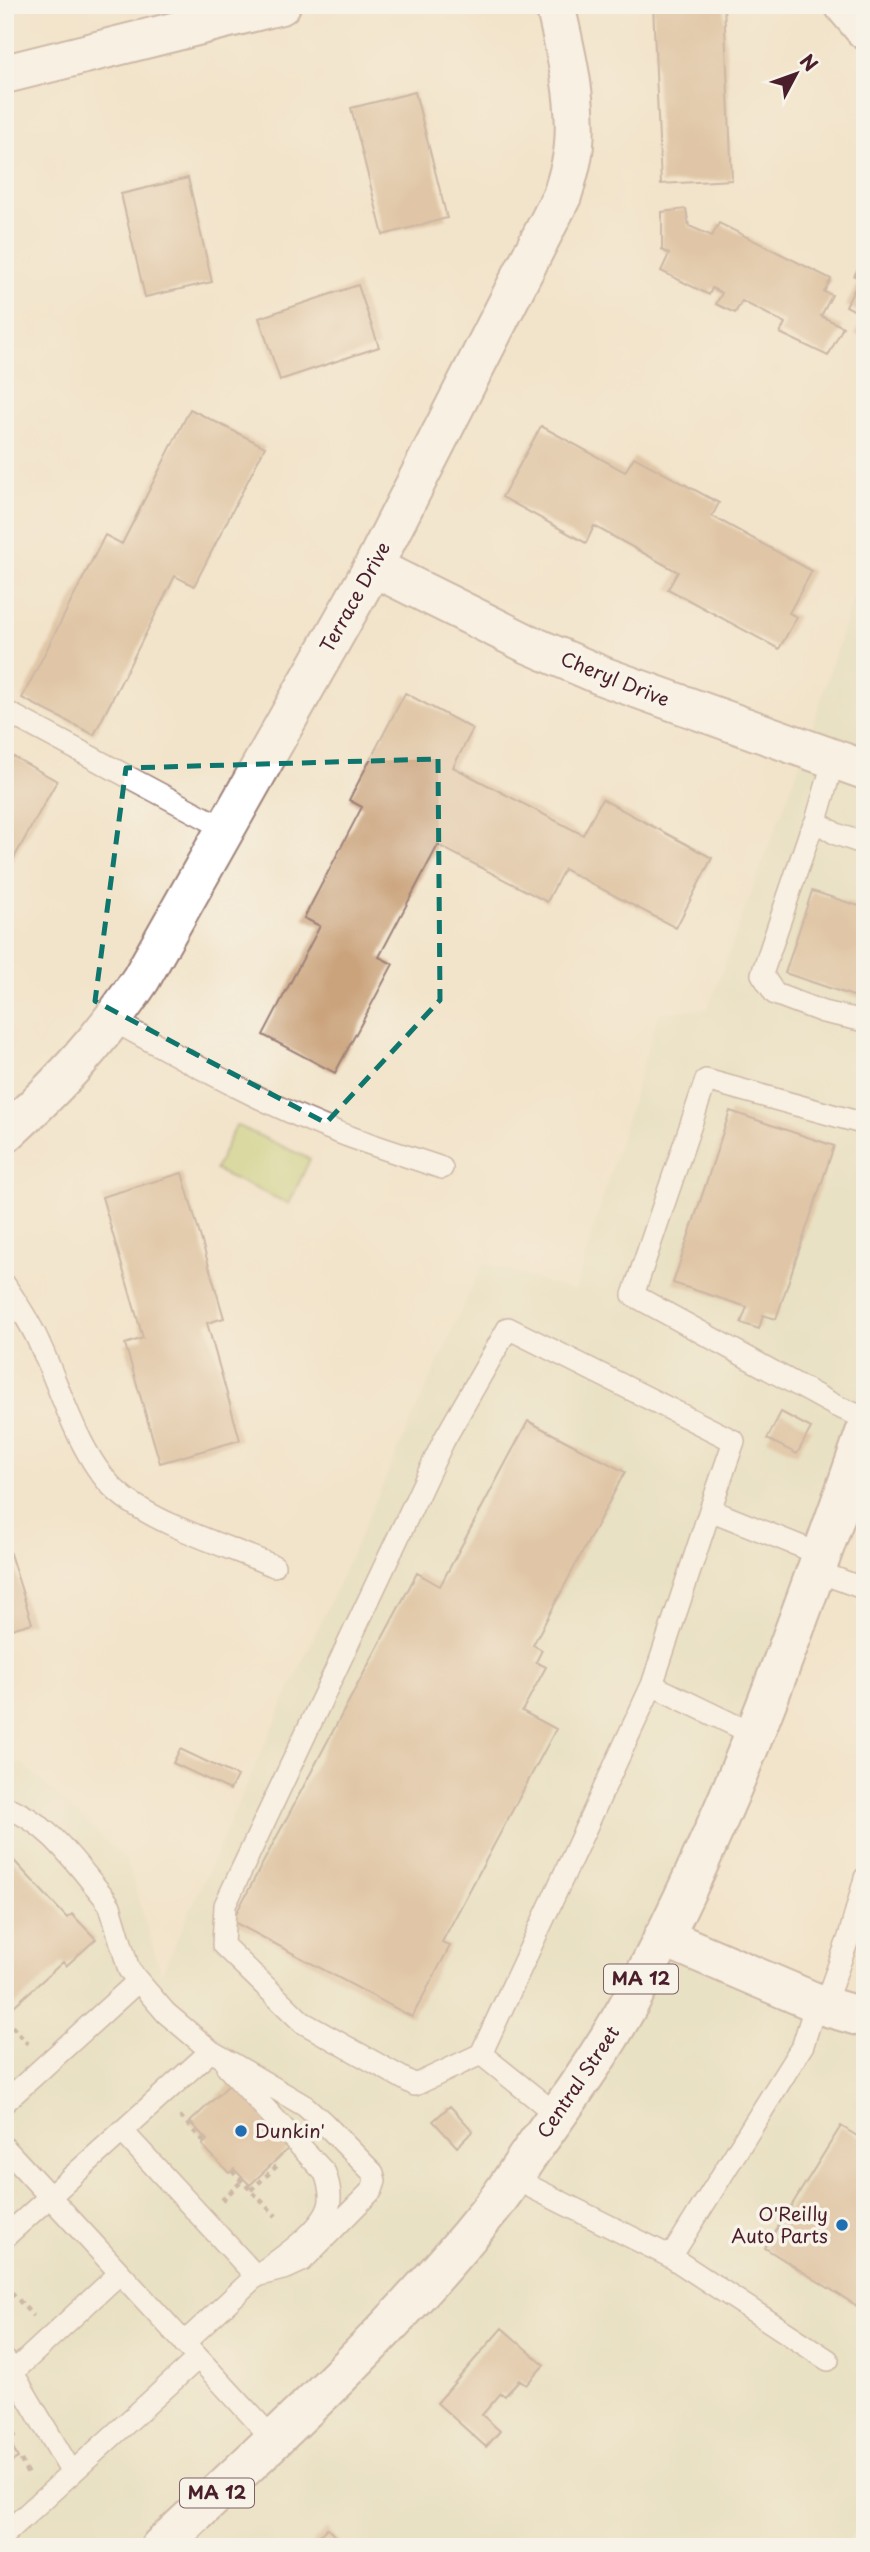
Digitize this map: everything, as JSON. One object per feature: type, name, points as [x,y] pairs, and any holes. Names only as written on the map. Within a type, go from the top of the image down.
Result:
[{"type":"street","points":[[5,74],[281,5]]},
{"type":"street","name":"Terrace Drive","points":[[5,1134],[84,1057],[114,1021],[141,979],[373,567],[562,196],[574,143],[574,109],[555,5]]},
{"type":"street","points":[[844,5],[865,30]]},
{"type":"street","name":"Cheryl Drive","points":[[373,567],[526,643],[605,677],[849,764]]},
{"type":"street","name":"Central Street","points":[[160,2547],[382,2334],[490,2210],[586,2075],[628,2005],[702,1857],[796,1628],[861,1453]]},
{"type":"street","points":[[663,1937],[820,2005],[865,2018]]},
{"type":"lane","points":[[5,711],[224,828]]},
{"type":"lane","points":[[849,764],[809,835],[762,974],[775,993],[824,1012],[865,1021]]},
{"type":"lane","points":[[816,821],[836,834],[865,844]]},
{"type":"lane","points":[[114,1021],[267,1101],[344,1135],[442,1168]]},
{"type":"lane","points":[[865,1124],[706,1080],[633,1295],[836,1406],[865,1418]]},
{"type":"lane","points":[[5,1285],[32,1328],[89,1454],[118,1493],[175,1525],[274,1566]]},
{"type":"lane","points":[[508,1328],[734,1441],[652,1685],[481,2054],[415,2085],[302,2022],[223,1945],[225,1905],[443,1440],[508,1328]]},
{"type":"lane","points":[[710,1510],[819,1563],[865,1589]]},
{"type":"lane","points":[[652,1685],[752,1734]]},
{"type":"lane","points":[[5,1807],[23,1814],[51,1835],[104,1897],[110,1906],[129,1970],[137,1982],[184,2030],[211,2051],[305,2106],[373,2173],[375,2181],[372,2190],[302,2261],[256,2276]]},
{"type":"lane","points":[[671,2258],[803,2045],[849,1937],[865,1878]]},
{"type":"lane","points":[[5,2102],[137,1982]]},
{"type":"lane","points":[[5,2237],[211,2051]]},
{"type":"lane","points":[[5,2534],[72,2473],[191,2351],[256,2276],[317,2225],[328,2208],[330,2190],[325,2173],[211,2051]]},
{"type":"lane","points":[[481,2054],[557,2115]]},
{"type":"lane","points":[[122,2131],[256,2276]]},
{"type":"lane","points":[[5,2148],[274,2440]]},
{"type":"lane","points":[[513,2178],[671,2258],[828,2360]]},
{"type":"lane","points":[[72,2473],[9,2366],[52,2336],[120,2273]]},
{"type":"path","points":[[180,2116],[205,2143]]},
{"type":"path","points":[[251,2190],[281,2162]]},
{"type":"path","points":[[232,2171],[276,2216]]},
{"type":"path","points":[[5,2286],[52,2336]]},
{"type":"highlighted area","points":[[438,759],[440,1000],[326,1123],[95,1001],[126,768]]},
{"type":"shaded area","points":[[865,560],[865,1529],[835,1519],[663,1936],[865,2018],[865,2509],[846,2547],[5,2547],[5,1764],[23,1764],[127,1861],[161,1975],[483,1263],[575,1291],[659,1012],[708,1009],[805,749]]},
{"type":"green space","points":[[236,1125],[310,1159],[289,1204],[215,1170]]},
{"type":"building","points":[[653,5],[724,5],[732,180],[661,184]]},
{"type":"building","points":[[415,92],[447,218],[383,235],[351,108]]},
{"type":"building","points":[[188,178],[212,282],[145,297],[121,194]]},
{"type":"building","points":[[686,209],[689,226],[712,236],[719,223],[831,279],[824,292],[832,295],[821,316],[843,327],[828,356],[780,333],[785,323],[742,301],[735,313],[716,304],[722,293],[712,288],[709,295],[661,271],[669,254],[662,250],[662,212]]},
{"type":"building","points":[[865,256],[865,316],[846,306],[860,278],[854,276]]},
{"type":"building","points":[[358,285],[379,347],[280,380],[259,318]]},
{"type":"building","points":[[865,316],[865,339],[855,334]]},
{"type":"building","points":[[190,409],[265,447],[194,586],[175,576],[94,735],[22,698],[105,535],[122,544]]},
{"type":"building","points":[[541,426],[625,472],[634,457],[719,503],[712,516],[812,571],[789,613],[797,617],[779,649],[668,589],[678,572],[594,526],[586,543],[502,497]]},
{"type":"building","points":[[405,693],[473,729],[453,767],[583,835],[602,799],[712,858],[676,928],[564,869],[547,902],[438,845],[379,957],[393,964],[335,1073],[263,1035],[320,926],[304,918],[362,807],[349,800]]},
{"type":"building","points":[[5,752],[57,781],[5,874]]},
{"type":"building","points":[[812,891],[865,908],[865,1000],[785,973]]},
{"type":"building","points":[[730,1111],[834,1146],[776,1319],[763,1315],[759,1329],[741,1323],[747,1307],[673,1283]]},
{"type":"building","points":[[182,1173],[224,1318],[207,1323],[240,1440],[160,1463],[125,1344],[143,1338],[102,1197]]},
{"type":"building","points":[[781,1412],[811,1428],[797,1454],[767,1439]]},
{"type":"building","points":[[528,1421],[625,1472],[533,1645],[542,1650],[536,1662],[546,1667],[522,1711],[556,1729],[442,1942],[450,1946],[412,2017],[232,1921],[417,1573],[440,1586]]},
{"type":"building","points":[[5,1538],[32,1623],[5,1631]]},
{"type":"building","points":[[180,1749],[237,1776],[230,1790],[173,1763]]},
{"type":"building","points":[[5,1851],[67,1918],[72,1914],[96,1939],[66,1966],[63,1962],[5,2014]]},
{"type":"building","name":"Dunkin'","points":[[233,2081],[294,2143],[250,2185],[234,2169],[229,2173],[202,2145],[207,2140],[190,2122]]},
{"type":"building","points":[[450,2106],[473,2131],[457,2147],[433,2121]]},
{"type":"building","points":[[841,2126],[865,2141],[865,2311],[765,2248]]},
{"type":"building","points":[[502,2328],[544,2365],[526,2385],[519,2380],[505,2396],[501,2393],[482,2415],[500,2431],[486,2447],[437,2403]]},
{"type":"building","points":[[5,2415],[16,2436],[9,2439],[18,2458],[5,2465]]},
{"type":"building","points":[[327,2528],[345,2547],[308,2547]]},
{"type":"place","name":"Dunkin'","points":[[241,2131]]},
{"type":"place","name":"O'Reilly Auto Parts","points":[[842,2225]]}]
